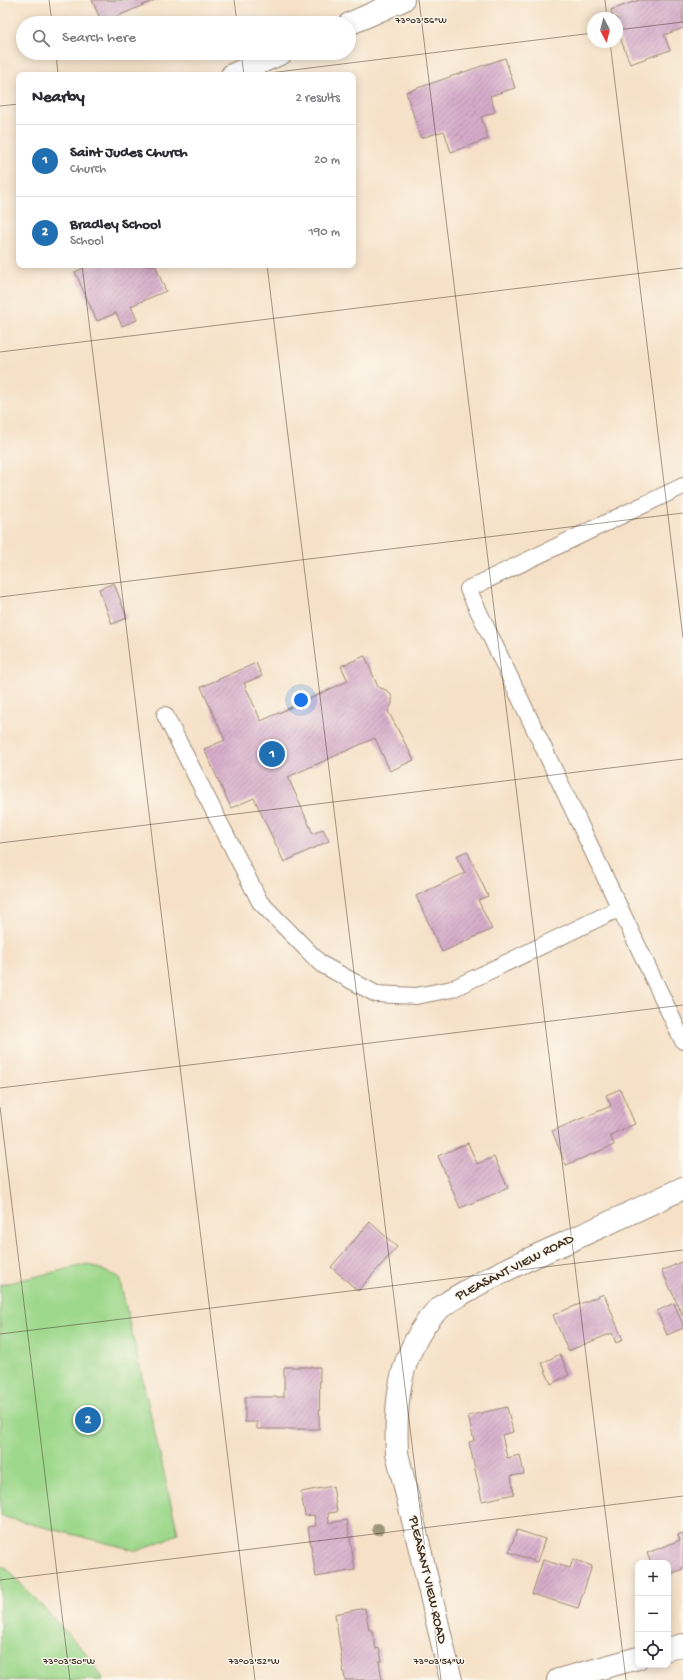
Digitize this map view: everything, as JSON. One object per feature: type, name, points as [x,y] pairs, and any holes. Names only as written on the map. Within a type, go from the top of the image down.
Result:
[{"type":"street","points":[[356,21],[403,0]]},
{"type":"street","points":[[239,72],[266,60]]},
{"type":"street","name":"PLEASANT VIEW ROAD","points":[[451,1680],[397,1453],[396,1418],[399,1386],[414,1344],[431,1317],[452,1299],[499,1273],[683,1188]]},
{"type":"street","points":[[671,1648],[683,1645]]},
{"type":"street","points":[[558,1680],[635,1659]]},
{"type":"lane","points":[[683,486],[468,589],[683,1041]]},
{"type":"lane","points":[[165,715],[260,902],[321,964],[376,994],[416,996],[452,989],[620,908]]},
{"type":"green space","points":[[88,1264],[119,1277],[178,1534],[138,1551],[0,1516],[0,1285]]},
{"type":"green space","points":[[0,1566],[7,1569],[87,1654],[103,1680],[0,1680]]},
{"type":"building","points":[[92,0],[155,0],[118,16],[99,16]]},
{"type":"building","points":[[639,0],[683,0],[683,28],[664,35],[670,50],[630,64],[623,45],[623,12],[612,12],[611,10]]},
{"type":"building","points":[[505,58],[515,88],[490,96],[495,112],[481,117],[488,139],[451,152],[444,131],[421,138],[406,92]]},
{"type":"building","points":[[84,268],[156,268],[166,291],[131,306],[137,320],[122,326],[116,313],[97,321],[75,272]]},
{"type":"building","points":[[114,583],[127,618],[112,624],[99,589]]},
{"type":"building","points":[[365,656],[378,687],[386,690],[392,696],[392,704],[388,711],[414,760],[390,771],[375,738],[288,777],[313,834],[323,829],[329,841],[284,862],[254,798],[231,808],[204,749],[225,740],[201,687],[256,663],[262,676],[244,683],[261,721],[348,681],[341,666]]},
{"type":"building","points":[[467,851],[488,896],[478,900],[492,929],[442,952],[416,896],[465,873],[456,856]]},
{"type":"building","points":[[620,1089],[635,1124],[610,1135],[614,1145],[566,1165],[552,1131],[611,1106],[606,1095]]},
{"type":"building","points":[[468,1143],[477,1164],[494,1157],[508,1188],[460,1208],[438,1156]]},
{"type":"building","points":[[370,1222],[397,1247],[358,1291],[331,1267]]},
{"type":"building","points":[[683,1261],[683,1316],[662,1271]]},
{"type":"building","points":[[604,1294],[623,1340],[616,1343],[612,1333],[568,1351],[553,1315]]},
{"type":"building","points":[[674,1303],[683,1328],[667,1335],[657,1311]]},
{"type":"building","points":[[560,1354],[569,1375],[551,1384],[542,1363]]},
{"type":"building","points":[[284,1367],[320,1367],[319,1429],[257,1429],[257,1422],[245,1422],[245,1397],[284,1397]]},
{"type":"building","points":[[507,1407],[513,1432],[502,1435],[507,1458],[520,1455],[524,1474],[511,1476],[514,1494],[482,1501],[469,1442],[474,1441],[468,1416]]},
{"type":"building","points":[[333,1486],[337,1512],[328,1513],[329,1523],[347,1520],[355,1570],[316,1577],[308,1527],[316,1526],[314,1515],[305,1516],[301,1492]]},
{"type":"building","points":[[517,1530],[545,1539],[537,1562],[509,1552]]},
{"type":"building","points":[[683,1533],[683,1569],[671,1574],[671,1560],[650,1560],[647,1553],[680,1540],[678,1535]]},
{"type":"building","points":[[573,1559],[592,1566],[578,1608],[532,1594],[543,1560],[570,1568]]},
{"type":"building","points":[[365,1608],[369,1630],[372,1630],[376,1649],[379,1648],[382,1661],[379,1661],[382,1680],[345,1680],[335,1614]]},
{"type":"place","name":"Saint Judes Church","points":[[272,754]]},
{"type":"place","name":"Bradley School","points":[[88,1420]]}]
